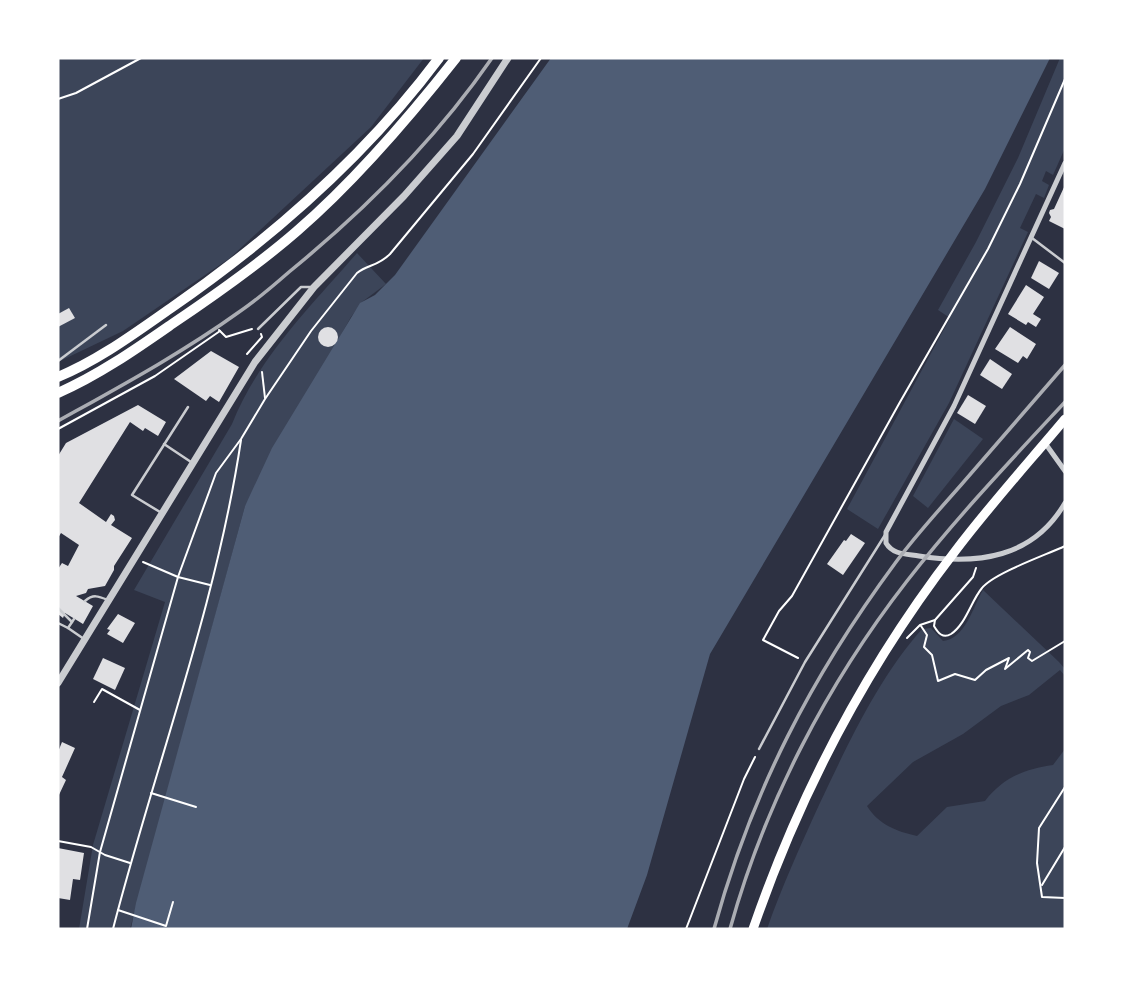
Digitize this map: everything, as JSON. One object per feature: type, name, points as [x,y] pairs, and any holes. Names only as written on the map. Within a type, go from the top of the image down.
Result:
[{"type":"highway","points":[[58,377],[114,348],[288,221],[351,160],[439,58]]},
{"type":"highway","points":[[58,393],[120,360],[248,270],[297,231],[351,179],[400,126],[456,58]]},
{"type":"main road","points":[[753,929],[792,825],[827,752],[897,633],[955,551],[1065,419]]},
{"type":"street","points":[[58,683],[255,362],[314,287],[404,196],[457,136],[508,58]]},
{"type":"street","points":[[1065,163],[954,406],[886,532],[887,543],[895,552],[937,559],[976,560],[999,556],[1029,541],[1056,518],[1065,503]]},
{"type":"street","points":[[1045,443],[1065,471]]},
{"type":"lane","points":[[1032,238],[1065,263]]},
{"type":"lane","points":[[258,329],[301,288],[314,287]]},
{"type":"lane","points":[[58,361],[106,325]]},
{"type":"lane","points":[[162,514],[132,495],[188,407]]},
{"type":"lane","points":[[164,444],[193,463]]},
{"type":"lane","points":[[759,749],[806,662],[886,532]]},
{"type":"lane","points":[[85,601],[91,596],[107,600]]},
{"type":"lane","points":[[58,608],[73,620],[68,628]]},
{"type":"lane","points":[[58,623],[84,639]]},
{"type":"path","points":[[58,99],[76,93],[141,58]]},
{"type":"path","points":[[87,929],[100,852],[178,577],[216,473],[311,331],[357,273],[363,268],[382,263],[390,254],[472,154],[541,58]]},
{"type":"path","points":[[806,662],[763,640],[779,611],[792,596],[973,277],[1020,184],[1065,79]]},
{"type":"path","points":[[58,429],[155,376],[219,331],[226,337],[258,329],[261,332],[262,337],[247,354],[260,368],[264,378],[265,399]]},
{"type":"path","points":[[113,929],[211,585],[231,506],[241,439]]},
{"type":"path","points":[[935,620],[934,626],[939,634],[951,634],[988,582],[1065,546]]},
{"type":"path","points":[[135,559],[178,577],[211,585]]},
{"type":"path","points":[[976,560],[973,577],[935,620],[920,625],[927,635],[924,647],[932,655],[939,681],[955,674],[975,680],[986,670],[1009,658],[1005,667],[1007,669],[1028,650],[1028,658],[1032,660],[1065,641]]},
{"type":"path","points":[[94,702],[102,689],[141,711]]},
{"type":"path","points":[[686,929],[744,779],[759,749]]},
{"type":"path","points":[[1065,787],[1039,828],[1037,863],[1042,897],[1065,898]]},
{"type":"path","points":[[151,793],[196,807]]},
{"type":"path","points":[[58,841],[91,847],[131,864]]},
{"type":"path","points":[[1042,886],[1065,847]]},
{"type":"path","points":[[118,910],[166,926],[173,902]]},
{"type":"shaded area","points":[[58,58],[424,58],[371,127],[230,258],[123,331],[58,362]]},
{"type":"shaded area","points":[[551,58],[1050,58],[985,189],[710,654],[647,875],[627,929],[131,929],[245,506],[272,448],[360,303],[375,295],[395,275]]},
{"type":"shaded area","points":[[1060,58],[1065,58],[1065,148],[1053,175],[1046,171],[1042,181],[1049,185],[1044,198],[1036,194],[1020,228],[1028,232],[949,403],[878,529],[847,509],[950,318],[938,310],[1018,158]]},
{"type":"shaded area","points":[[357,253],[386,284],[362,302],[351,317],[245,506],[130,929],[79,929],[93,845],[165,602],[134,590],[232,424],[256,377],[304,313]]},
{"type":"shaded area","points":[[954,419],[983,439],[928,508],[913,496]]},
{"type":"shaded area","points":[[983,590],[1059,662],[1065,669],[1065,676],[1060,670],[1029,695],[1001,706],[963,734],[913,762],[867,806],[877,818],[889,826],[917,836],[947,807],[985,801],[999,786],[1015,776],[1053,765],[1065,749],[1065,929],[767,929],[830,782],[864,713],[891,669],[922,629],[931,628],[943,641],[957,635]]},
{"type":"building","points":[[1065,185],[1065,229],[1049,221],[1049,213],[1054,209]]},
{"type":"building","points":[[1039,261],[1059,273],[1049,289],[1031,278]]},
{"type":"building","points":[[1026,285],[1044,297],[1033,314],[1041,319],[1036,327],[1028,322],[1026,325],[1008,314]]},
{"type":"building","points":[[69,308],[75,318],[58,327],[58,314]]},
{"type":"building","points":[[328,327],[335,330],[338,337],[335,344],[328,347],[321,344],[318,337],[321,330]]},
{"type":"building","points":[[1010,327],[1036,344],[1027,359],[1023,356],[1018,363],[995,349]]},
{"type":"building","points":[[211,351],[239,367],[219,402],[210,396],[206,401],[174,379]]},
{"type":"building","points":[[990,359],[1012,374],[1002,389],[980,375]]},
{"type":"building","points":[[968,395],[986,406],[975,424],[957,413]]},
{"type":"building","points":[[138,405],[166,422],[158,436],[145,428],[143,431],[130,422],[79,503],[106,522],[111,514],[115,520],[111,525],[132,538],[105,586],[88,589],[86,593],[76,596],[93,606],[83,624],[65,613],[63,618],[58,614],[58,569],[62,563],[68,566],[79,545],[61,533],[58,538],[58,456],[66,443]]},
{"type":"building","points":[[851,534],[865,543],[843,575],[827,564]]},
{"type":"building","points":[[118,614],[135,623],[123,643],[107,634],[110,630],[107,629]]},
{"type":"building","points":[[103,658],[125,668],[115,690],[93,679]]},
{"type":"building","points":[[62,742],[75,748],[62,777],[66,780],[58,797],[58,752]]},
{"type":"building","points":[[58,848],[84,853],[80,880],[73,879],[70,900],[58,898]]},
{"type":"railway","points":[[58,421],[195,342],[271,288],[345,224],[398,172],[447,117],[492,58]]},
{"type":"railway","points":[[714,929],[729,878],[766,783],[787,737],[837,648],[911,542],[1065,365]]},
{"type":"railway","points":[[730,929],[744,882],[780,791],[825,703],[851,661],[878,620],[926,558],[1065,402]]}]
